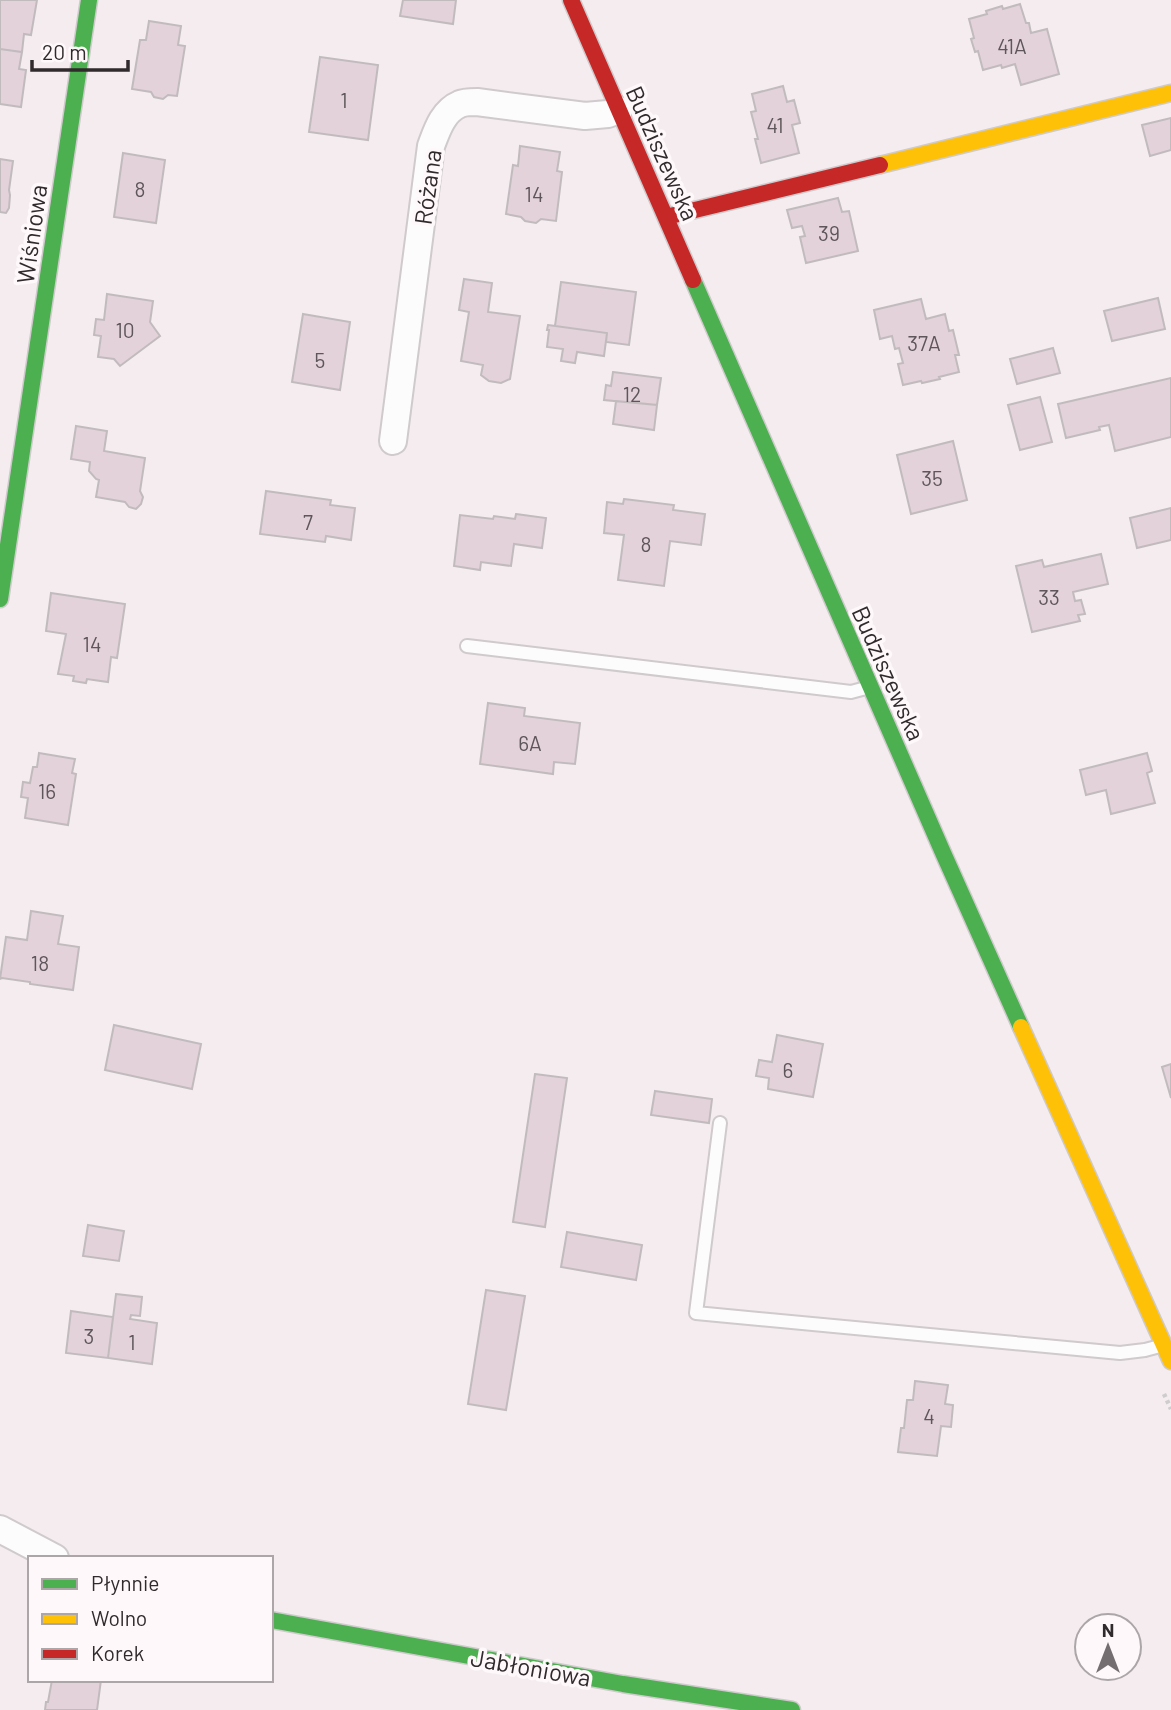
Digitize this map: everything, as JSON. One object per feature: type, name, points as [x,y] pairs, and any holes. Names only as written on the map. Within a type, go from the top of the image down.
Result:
[{"type":"street","name":"Wiśniowa","points":[[0,599],[89,0]]},
{"type":"street","name":"Budziszewska","points":[[571,0],[870,686],[1171,1362]]},
{"type":"street","points":[[666,217],[1171,93]]},
{"type":"street","name":"Różana","points":[[393,441],[431,146],[438,124],[461,103],[477,102],[585,116],[619,110]]},
{"type":"street","points":[[0,1529],[51,1556]]},
{"type":"street","name":"Jabłoniowa","points":[[273,1620],[623,1684],[792,1710]]},
{"type":"lane","points":[[467,646],[851,691],[870,686]]},
{"type":"lane","points":[[720,1124],[696,1313],[1120,1353],[1164,1345]]},
{"type":"building","points":[[0,0],[37,0],[31,35],[24,34],[22,52],[0,49]]},
{"type":"building","points":[[403,0],[456,0],[453,24],[400,16]]},
{"type":"building","points":[[1020,4],[1031,33],[1047,29],[1059,74],[1021,85],[1015,64],[983,70],[978,51],[975,52],[971,39],[974,38],[969,19],[1002,6],[1003,9]]},
{"type":"building","points":[[149,21],[181,26],[178,45],[185,46],[177,96],[168,95],[163,99],[154,97],[151,92],[132,89],[140,40],[146,40]]},
{"type":"building","points":[[0,49],[22,52],[19,69],[26,70],[21,107],[0,104]]},
{"type":"building","points":[[320,57],[378,65],[368,140],[309,132]]},
{"type":"building","points":[[783,86],[787,102],[794,100],[800,123],[792,125],[799,153],[761,163],[751,112],[756,111],[752,94]]},
{"type":"building","points":[[1171,118],[1171,150],[1150,156],[1142,125]]},
{"type":"building","points":[[520,146],[560,152],[557,171],[562,172],[556,221],[541,219],[536,223],[506,214],[513,165],[518,166]]},
{"type":"building","points":[[123,153],[165,160],[156,223],[114,217]]},
{"type":"building","points":[[0,159],[13,161],[9,208],[6,213],[0,212]]},
{"type":"building","points":[[838,198],[842,212],[849,211],[858,251],[806,263],[800,237],[805,236],[802,226],[792,228],[787,210]]},
{"type":"building","points":[[464,279],[492,283],[488,312],[520,316],[510,379],[501,383],[489,381],[481,375],[483,365],[461,361],[469,312],[459,310]]},
{"type":"building","points":[[561,282],[636,292],[629,345],[606,342],[607,333],[555,326]]},
{"type":"building","points":[[107,294],[153,301],[150,322],[160,336],[120,366],[114,359],[98,357],[101,336],[94,335],[96,319],[104,320]]},
{"type":"building","points":[[1158,298],[1165,329],[1112,341],[1104,311]]},
{"type":"building","points":[[921,299],[926,319],[945,314],[949,331],[953,330],[959,355],[955,355],[959,372],[939,377],[940,379],[903,385],[898,364],[903,363],[899,348],[895,349],[892,336],[880,339],[874,310]]},
{"type":"building","points":[[303,314],[350,322],[340,390],[292,382]]},
{"type":"building","points":[[548,325],[607,333],[604,356],[577,352],[575,363],[561,361],[563,349],[547,347]]},
{"type":"building","points":[[1053,348],[1060,373],[1017,384],[1010,359]]},
{"type":"building","points":[[613,372],[661,378],[657,405],[604,400],[606,385],[611,386]]},
{"type":"building","points":[[1171,378],[1171,437],[1115,451],[1109,425],[1099,427],[1100,430],[1066,438],[1058,404]]},
{"type":"building","points":[[1040,397],[1052,442],[1020,450],[1008,405]]},
{"type":"building","points":[[616,401],[657,405],[654,430],[613,424]]},
{"type":"building","points":[[76,426],[107,431],[104,451],[145,458],[140,491],[143,497],[136,509],[125,502],[96,497],[99,480],[89,471],[90,462],[71,459]]},
{"type":"building","points":[[953,441],[967,500],[911,514],[897,455]]},
{"type":"building","points":[[266,491],[331,500],[330,505],[355,508],[351,540],[326,536],[325,542],[260,534]]},
{"type":"building","points":[[624,499],[674,505],[673,510],[705,514],[701,545],[670,541],[664,586],[618,580],[624,535],[604,533],[607,502],[623,504]]},
{"type":"building","points":[[1171,508],[1171,540],[1137,548],[1130,518]]},
{"type":"building","points":[[516,514],[546,518],[542,548],[514,544],[511,566],[481,562],[480,570],[454,566],[460,515],[515,519]]},
{"type":"building","points":[[1101,554],[1108,584],[1073,592],[1075,601],[1081,600],[1085,614],[1078,615],[1080,621],[1032,632],[1016,566],[1042,560],[1044,567]]},
{"type":"building","points":[[51,593],[125,604],[117,658],[111,657],[108,682],[87,679],[86,683],[73,681],[74,676],[58,674],[66,634],[46,631]]},
{"type":"building","points":[[488,703],[525,708],[524,716],[580,723],[575,764],[554,762],[553,774],[480,764]]},
{"type":"building","points":[[39,753],[75,759],[72,773],[76,774],[68,825],[25,818],[28,798],[21,797],[23,782],[30,783],[33,767],[37,767]]},
{"type":"building","points":[[1147,753],[1152,771],[1147,773],[1155,803],[1111,814],[1106,790],[1086,795],[1080,770]]},
{"type":"building","points":[[31,911],[63,916],[58,944],[79,947],[73,990],[0,979],[6,937],[27,940]]},
{"type":"building","points":[[114,1025],[201,1044],[192,1089],[105,1070]]},
{"type":"building","points":[[777,1035],[823,1044],[813,1097],[768,1089],[769,1078],[756,1076],[759,1060],[772,1062]]},
{"type":"building","points":[[1171,1064],[1171,1098],[1162,1067]]},
{"type":"building","points":[[535,1074],[567,1078],[545,1227],[513,1222]]},
{"type":"building","points":[[655,1091],[712,1099],[709,1123],[651,1115]]},
{"type":"building","points":[[88,1225],[124,1231],[119,1261],[83,1256]]},
{"type":"building","points":[[567,1232],[642,1245],[636,1280],[561,1267]]},
{"type":"building","points":[[486,1290],[525,1296],[506,1410],[468,1404]]},
{"type":"building","points":[[116,1294],[142,1297],[140,1316],[131,1315],[130,1319],[157,1323],[152,1364],[108,1358]]},
{"type":"building","points":[[71,1311],[113,1317],[108,1358],[66,1353]]},
{"type":"building","points":[[915,1381],[948,1385],[945,1404],[953,1405],[951,1427],[941,1426],[937,1456],[898,1452],[907,1400],[913,1400]]},
{"type":"building","points":[[52,1682],[101,1682],[97,1710],[45,1710]]},
{"type":"traffic: fast","points":[[0,599],[89,0]]},
{"type":"traffic: fast","points":[[693,280],[1021,1027]]},
{"type":"traffic: fast","points":[[273,1620],[623,1684],[792,1710]]},
{"type":"traffic: slow","points":[[880,165],[1171,93]]},
{"type":"traffic: slow","points":[[1021,1027],[1171,1361]]},
{"type":"traffic: jam","points":[[571,0],[693,280]]},
{"type":"traffic: jam","points":[[666,217],[880,165]]}]
